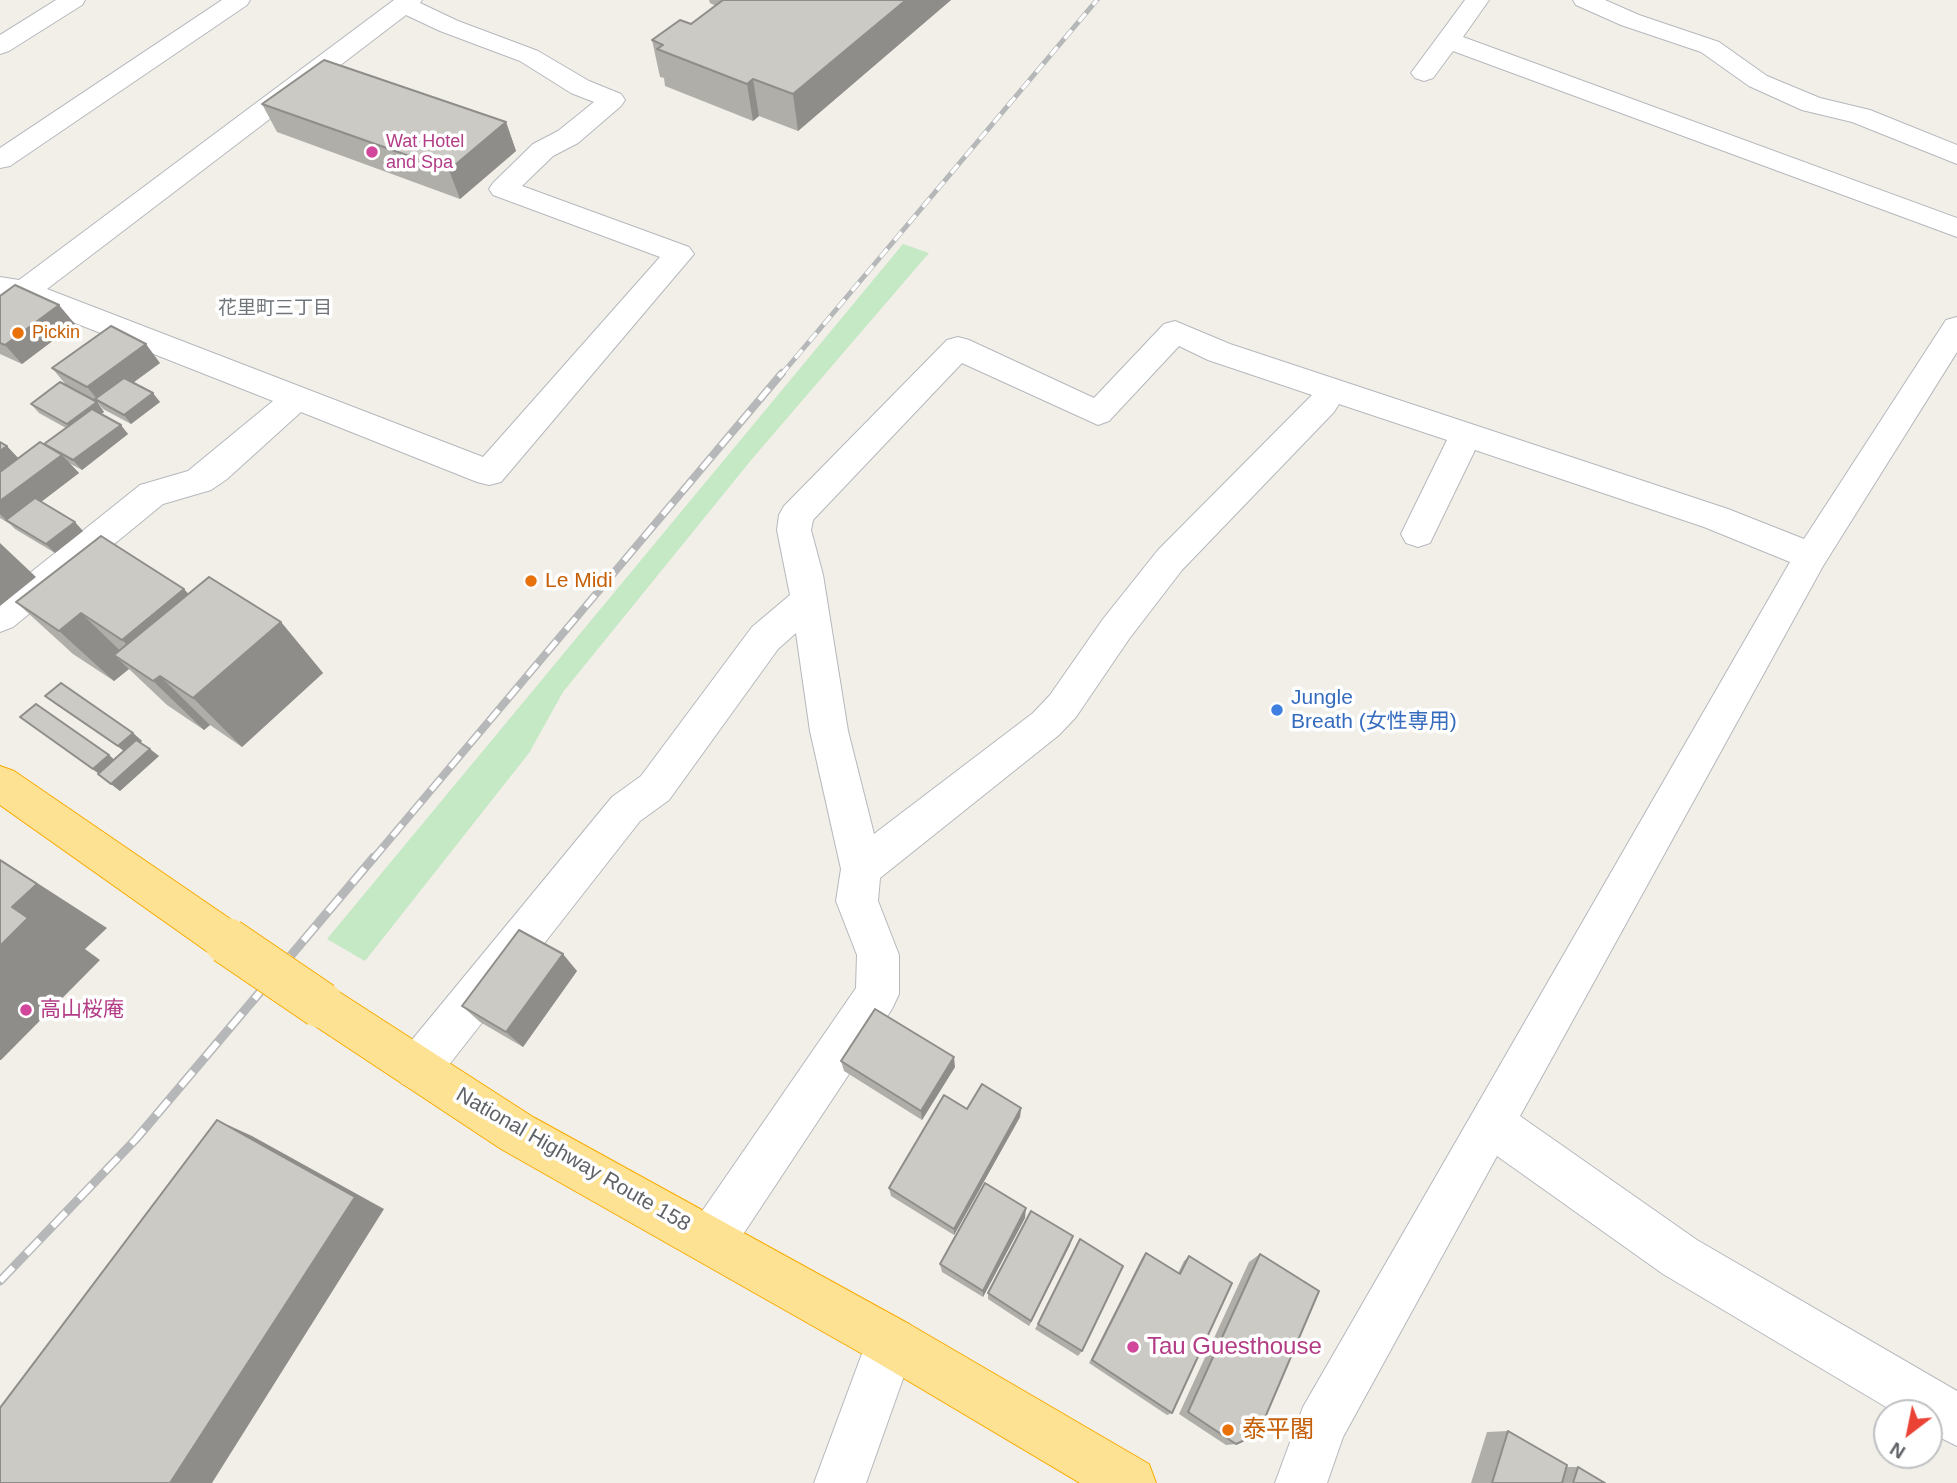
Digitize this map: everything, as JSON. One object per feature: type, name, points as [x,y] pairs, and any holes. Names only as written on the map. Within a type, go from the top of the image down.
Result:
[{"type":"highway","name":"National Highway Route 158","points":[[0,783],[321,1005],[517,1133],[891,1342],[1130,1483]]},
{"type":"street","points":[[0,46],[73,0]]},
{"type":"street","points":[[0,160],[238,0]]},
{"type":"street","points":[[1424,73],[1477,0]]},
{"type":"street","points":[[1585,0],[1630,20],[1710,47],[1758,81],[1811,104],[1861,116],[1957,156]]},
{"type":"street","points":[[405,2],[456,29],[529,56],[580,87],[612,100],[568,137],[543,150],[503,189],[679,254],[489,473],[298,397],[8,296],[405,2]]},
{"type":"street","points":[[1448,40],[1957,228]]},
{"type":"street","points":[[1301,1483],[1321,1424],[1811,556],[1957,327]]},
{"type":"street","points":[[711,1240],[877,993],[878,955],[857,901],[861,869],[829,731],[809,600],[794,530],[796,515],[958,348],[1098,413],[1175,331],[1219,352],[1716,518],[1811,556]]},
{"type":"street","points":[[861,869],[1046,724],[1170,560],[1323,404],[1331,390]]},
{"type":"street","points":[[0,617],[152,494],[199,481],[215,470],[298,397]]},
{"type":"street","points":[[1418,534],[1466,435]]},
{"type":"street","points":[[418,1068],[626,809],[655,788],[765,638],[809,600]]},
{"type":"street","points":[[1491,1124],[1680,1257],[1957,1420]]},
{"type":"street","points":[[840,1483],[891,1342]]},
{"type":"green space","points":[[903,244],[929,253],[752,459],[563,692],[529,753],[365,961],[327,939]]},
{"type":"building","points":[[723,0],[906,0],[793,94],[753,79],[747,84],[657,49],[663,45],[652,40],[680,20],[691,24]]},
{"type":"building","points":[[324,60],[506,122],[449,170],[262,104]]},
{"type":"building","points":[[15,285],[59,305],[5,345],[0,343],[0,296]]},
{"type":"building","points":[[111,326],[146,344],[87,387],[52,368]]},
{"type":"building","points":[[124,378],[153,393],[124,415],[95,399]]},
{"type":"building","points":[[60,382],[97,402],[67,424],[31,404]]},
{"type":"building","points":[[92,409],[121,425],[73,460],[44,444]]},
{"type":"building","points":[[0,442],[7,446],[0,451]]},
{"type":"building","points":[[40,442],[62,455],[0,501],[0,472]]},
{"type":"building","points":[[35,498],[75,522],[46,544],[6,520]]},
{"type":"building","points":[[101,536],[184,589],[122,640],[81,613],[59,631],[16,602]]},
{"type":"building","points":[[209,577],[281,622],[193,698],[160,676],[153,681],[114,655]]},
{"type":"building","points":[[61,683],[133,733],[118,746],[45,696]]},
{"type":"building","points":[[36,704],[109,755],[93,769],[20,717]]},
{"type":"building","points":[[136,740],[150,749],[111,784],[98,774]]},
{"type":"building","points":[[0,860],[37,884],[12,907],[28,918],[0,946]]},
{"type":"building","points":[[519,930],[563,954],[506,1032],[462,1006]]},
{"type":"building","points":[[875,1009],[954,1057],[921,1111],[841,1061]]},
{"type":"building","points":[[982,1084],[1021,1108],[954,1229],[889,1188],[944,1095],[967,1109]]},
{"type":"building","points":[[217,1120],[355,1197],[170,1483],[0,1483],[0,1408]]},
{"type":"building","points":[[985,1183],[1026,1208],[983,1291],[940,1264]]},
{"type":"building","points":[[1031,1211],[1073,1236],[1031,1321],[988,1293]]},
{"type":"building","points":[[1080,1239],[1123,1266],[1082,1351],[1038,1324]]},
{"type":"building","points":[[1146,1253],[1180,1274],[1189,1256],[1232,1283],[1172,1413],[1092,1360]]},
{"type":"building","points":[[1260,1254],[1319,1291],[1258,1434],[1236,1444],[1188,1412]]},
{"type":"building","points":[[1508,1431],[1567,1465],[1562,1483],[1492,1483]]},
{"type":"building","points":[[1578,1467],[1605,1483],[1573,1483]]},
{"type":"railway","points":[[781,375],[1097,0]]},
{"type":"railway","points":[[373,859],[782,373]]},
{"type":"railway","points":[[0,1281],[136,1139],[374,857]]},
{"type":"place","name":"Wat Hotel and Spa","points":[[372,152]]},
{"type":"place","name":"Pickin","points":[[18,333]]},
{"type":"place","name":"Le Midi","points":[[531,581]]},
{"type":"place","name":"Jungle Breath (女性専用)","points":[[1277,710]]},
{"type":"place","name":"高山桜庵","points":[[26,1010]]},
{"type":"place","name":"Tau Guesthouse","points":[[1133,1347]]},
{"type":"place","name":"泰平閣","points":[[1228,1430]]},
{"type":"district","name":"花里町三丁目","points":[[275,309]]}]
